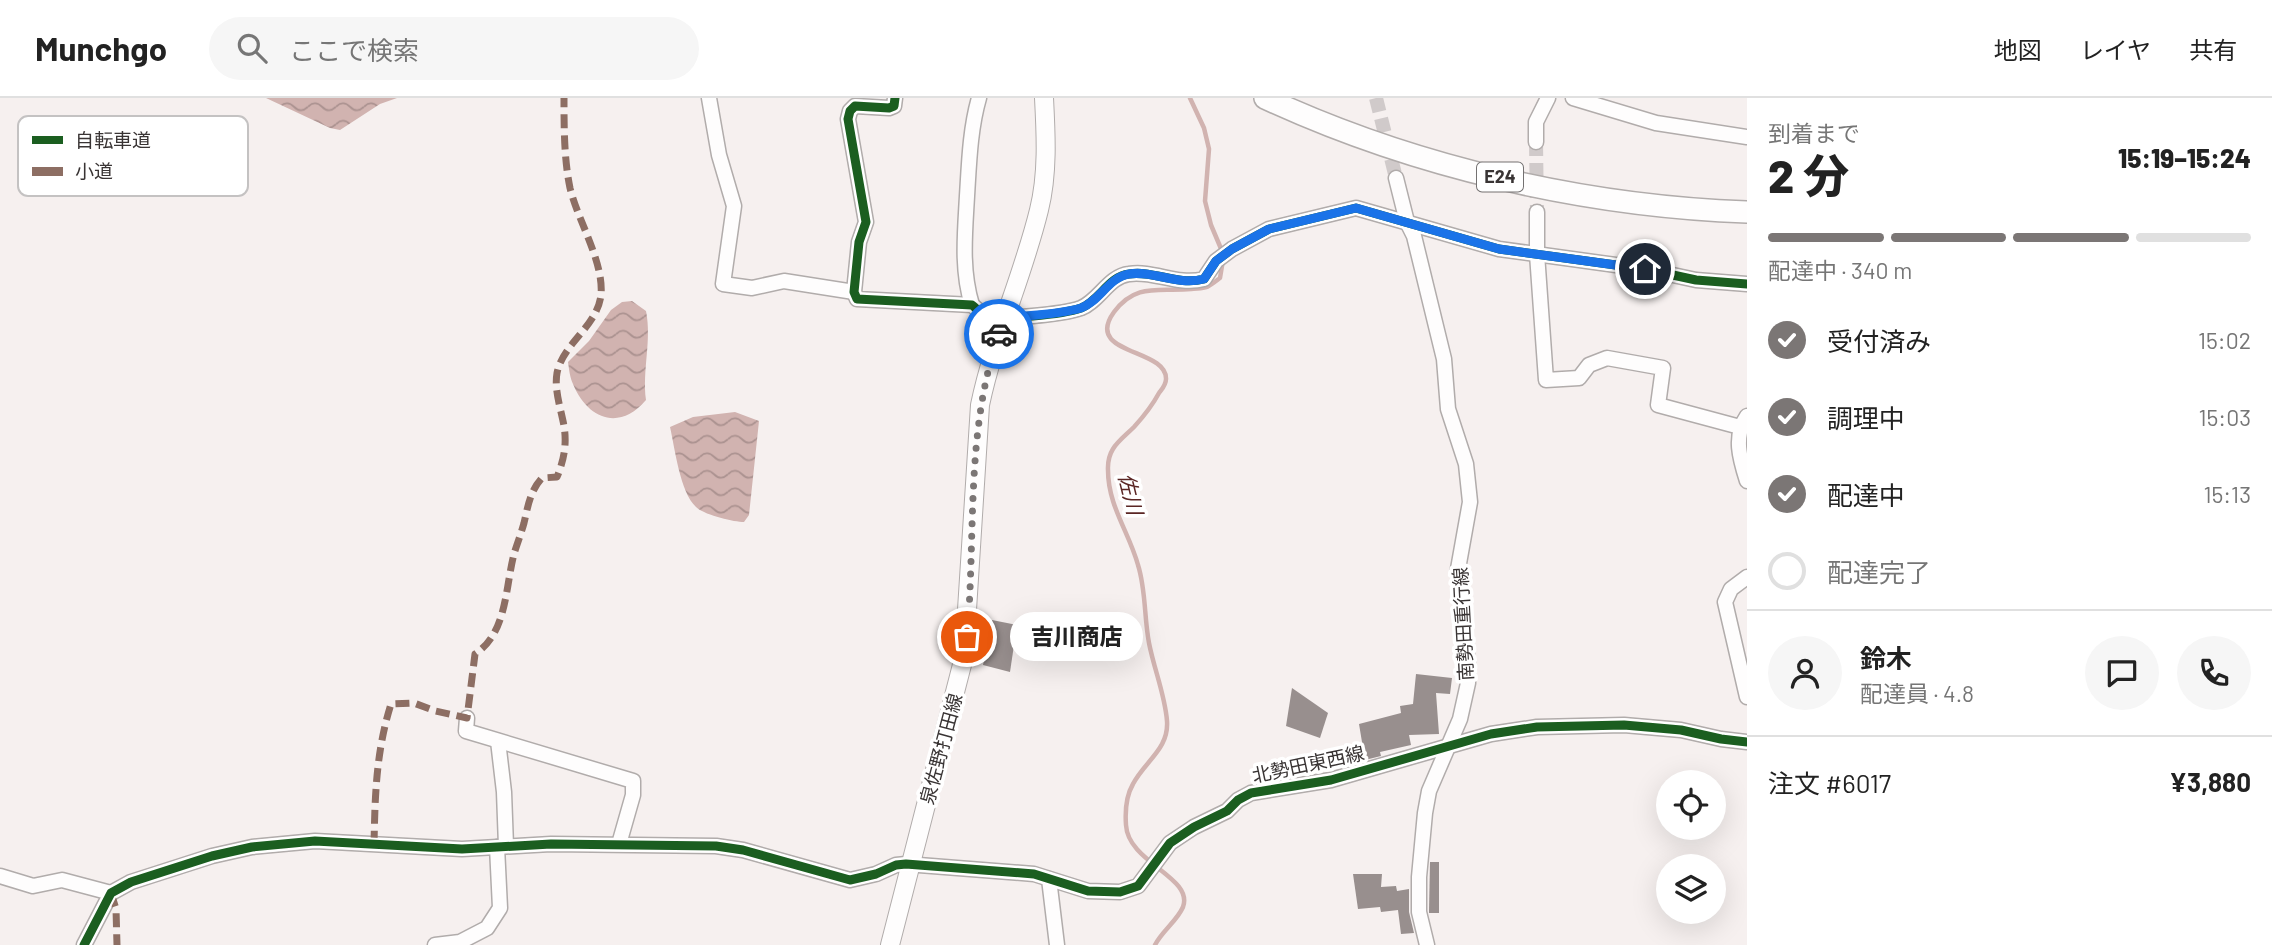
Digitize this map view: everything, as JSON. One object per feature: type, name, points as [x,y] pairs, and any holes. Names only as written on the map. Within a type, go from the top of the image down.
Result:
[{"type":"highway","name":"E24","points":[[1265,98],[1369,141],[1430,160],[1501,177],[1576,193],[1649,204],[1747,212]]},
{"type":"main road","name":"泉佐野打田線","points":[[890,945],[964,657],[980,405],[988,365],[1039,209],[1044,174],[1044,98]]},
{"type":"street","points":[[709,98],[719,155],[734,206],[723,284],[752,288],[784,281],[854,292]]},
{"type":"street","points":[[895,98],[894,106],[889,108],[855,106],[848,119],[866,222],[859,242],[854,292],[857,299],[867,301],[972,305]]},
{"type":"street","points":[[979,98],[969,163],[964,250],[966,286],[972,305],[983,314],[1005,318],[1083,307],[1126,274],[1140,273],[1171,280],[1204,279],[1216,261],[1269,229],[1356,208],[1499,249],[1645,269],[1696,280],[1747,285]]},
{"type":"street","points":[[1536,142],[1536,122],[1548,98]]},
{"type":"street","points":[[1573,98],[1656,123],[1747,137]]},
{"type":"street","name":"南勢田重行線","points":[[1396,178],[1406,222],[1414,236],[1444,359],[1448,409],[1466,464],[1470,502],[1458,569],[1468,682],[1460,719],[1429,791],[1425,813],[1419,877],[1419,912],[1427,945]]},
{"type":"street","points":[[1537,212],[1537,254],[1546,380],[1579,378],[1589,365],[1607,358],[1663,368],[1658,405],[1743,421],[1739,455],[1747,481]]},
{"type":"street","points":[[1747,577],[1731,589],[1725,602],[1747,697]]},
{"type":"street","points":[[467,718],[466,731],[633,781],[633,795],[619,844]]},
{"type":"street","name":"北勢田東西線","points":[[111,892],[131,882],[168,870],[252,847],[315,841],[462,849],[619,844],[716,846],[743,850],[850,880],[876,874],[896,864],[911,864],[1034,874],[1088,891],[1120,892],[1138,886],[1170,843],[1194,827],[1227,811],[1238,800],[1251,793],[1331,780],[1491,734],[1537,727],[1624,725],[1681,730],[1747,742]]},
{"type":"street","points":[[435,945],[460,942],[487,928],[500,908],[504,792],[499,741]]},
{"type":"street","points":[[0,876],[33,886],[62,880],[111,892],[84,945]]},
{"type":"street","points":[[1049,879],[1056,945]]},
{"type":"water","points":[[266,98],[397,98],[380,104],[340,130],[330,128]]},
{"type":"water","points":[[632,301],[646,311],[648,322],[646,400],[626,416],[605,417],[587,406],[579,396],[571,379],[568,362],[589,341],[611,310],[622,302]]},
{"type":"water","points":[[735,412],[759,421],[749,515],[744,522],[705,513],[690,500],[679,470],[670,427],[693,417]]},
{"type":"building","points":[[992,620],[1017,625],[1010,672],[983,665]]},
{"type":"building","points":[[1416,674],[1452,678],[1450,694],[1436,693],[1439,734],[1409,735],[1411,745],[1380,752],[1381,756],[1365,760],[1359,724],[1401,713],[1400,706],[1413,704]]},
{"type":"building","points":[[1292,688],[1328,713],[1320,738],[1286,726]]},
{"type":"building","points":[[1430,862],[1439,862],[1439,913],[1429,913]]},
{"type":"building","points":[[1353,874],[1382,874],[1381,887],[1396,886],[1397,891],[1409,889],[1409,912],[1414,933],[1401,934],[1398,910],[1381,912],[1380,907],[1358,909]]},
{"type":"waterway","name":"佐川","points":[[1190,98],[1204,128],[1209,149],[1205,201],[1222,251]]},
{"type":"waterway","name":"佐川","points":[[1155,945],[1183,907],[1184,896],[1170,878],[1137,850],[1129,838],[1126,809],[1133,784],[1164,739],[1167,721],[1149,643],[1141,574],[1111,495],[1108,462],[1112,450],[1148,411],[1164,387],[1166,379],[1163,369],[1154,362],[1117,344],[1109,336],[1107,326],[1122,303],[1140,292],[1209,286],[1220,278],[1223,260]]},
{"type":"tunnel","points":[[1376,98],[1396,178]]},
{"type":"tunnel","points":[[1536,142],[1537,212]]},
{"type":"marked path","points":[[374,845],[379,757],[391,704],[414,703],[467,718],[475,654],[485,645],[499,622],[530,499],[542,478],[557,477],[563,458],[565,433],[557,393],[557,373],[560,362],[593,316],[601,295],[595,255],[570,188],[565,154],[564,98]]},
{"type":"marked path","points":[[111,893],[116,909],[117,945]]},
{"type":"cycle path","points":[[895,98],[894,106],[889,108],[855,106],[848,119],[866,222],[859,242],[854,292],[857,299],[972,305],[984,315],[992,317],[1061,312],[1087,305],[1116,279],[1129,274],[1147,274],[1184,281],[1204,279],[1216,261],[1269,229],[1356,208],[1499,249],[1645,269],[1696,280],[1747,284]]},
{"type":"cycle path","points":[[84,945],[111,893],[131,882],[212,856],[252,847],[315,841],[462,849],[551,844],[716,846],[743,850],[850,880],[906,864],[1034,874],[1088,891],[1120,892],[1138,886],[1170,843],[1194,827],[1227,811],[1238,800],[1251,793],[1331,780],[1491,734],[1537,727],[1624,725],[1681,730],[1747,742]]},
{"type":"way so far","points":[[967,637],[980,405],[988,365],[999,334]]},
{"type":"place","name":"吉川商店","points":[[967,637]]},
{"type":"route","points":[[999,334],[1005,318],[1083,307],[1126,274],[1140,273],[1171,280],[1204,279],[1216,261],[1269,229],[1356,208],[1499,249],[1645,269]]}]
